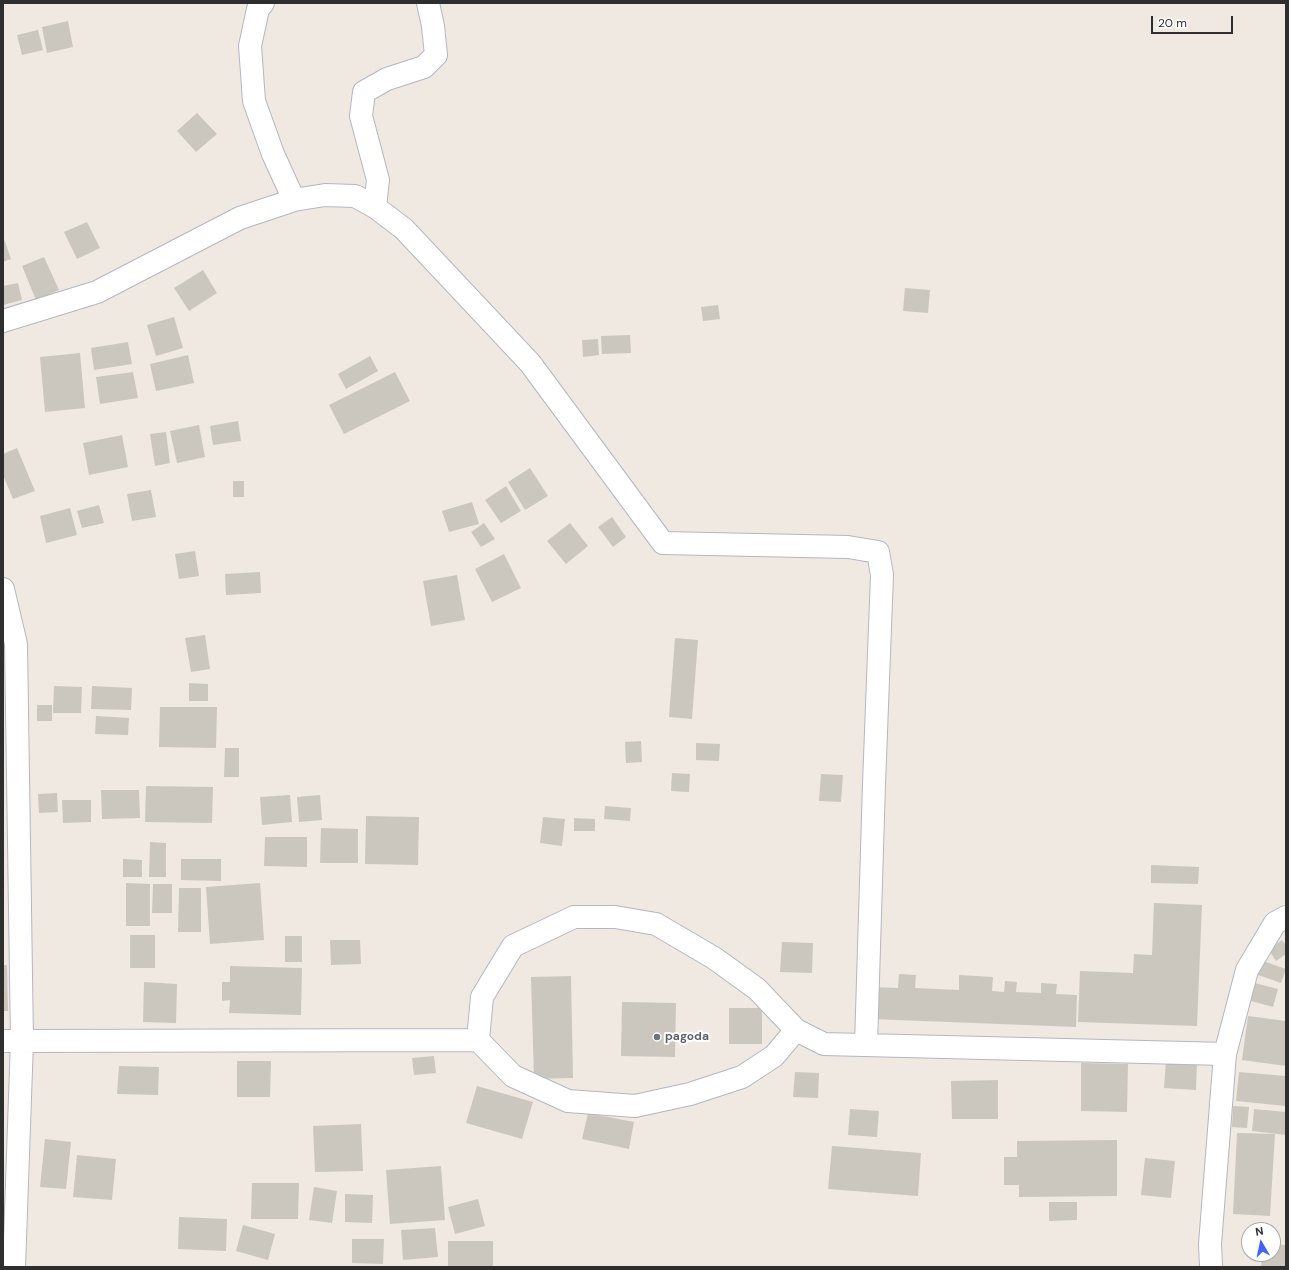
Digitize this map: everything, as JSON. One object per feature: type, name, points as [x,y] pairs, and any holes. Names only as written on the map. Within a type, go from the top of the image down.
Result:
[{"type":"street","points":[[263,3],[258,10],[250,46],[254,101],[273,154],[294,200]]},
{"type":"street","points":[[375,207],[378,180],[362,116],[364,92],[387,79],[424,66],[436,56],[433,26],[428,3]]},
{"type":"street","points":[[3,321],[97,292],[240,218],[294,200],[325,195],[355,196],[375,207],[404,229],[530,363],[663,543],[848,546],[878,552],[882,575],[866,1046]]},
{"type":"street","points":[[3,589],[16,644],[12,1041],[14,1267]]},
{"type":"street","points":[[478,1040],[482,997],[514,946],[574,917],[615,916],[656,924],[714,958],[757,989],[796,1030],[824,1044],[1225,1054]]},
{"type":"street","points":[[1211,1267],[1210,1244],[1225,1054],[1247,970],[1275,923],[1286,917]]},
{"type":"street","points":[[12,1041],[478,1040],[513,1076],[568,1101],[635,1106],[690,1094],[742,1077],[774,1056],[796,1030]]},
{"type":"building","points":[[68,21],[73,47],[47,53],[42,27]]},
{"type":"building","points":[[38,30],[43,50],[22,55],[17,35]]},
{"type":"building","points":[[197,113],[217,134],[196,152],[177,131]]},
{"type":"building","points":[[87,222],[100,248],[77,259],[64,232]]},
{"type":"building","points":[[3,236],[11,259],[3,262]]},
{"type":"building","points":[[44,257],[59,290],[36,300],[22,266]]},
{"type":"building","points":[[203,270],[217,293],[189,311],[174,288]]},
{"type":"building","points":[[18,283],[22,300],[3,305],[3,286]]},
{"type":"building","points":[[905,288],[930,290],[928,313],[903,311]]},
{"type":"building","points":[[718,305],[720,319],[703,321],[701,307]]},
{"type":"building","points":[[174,317],[183,348],[156,356],[147,325]]},
{"type":"building","points":[[630,335],[631,353],[602,354],[601,336]]},
{"type":"building","points":[[598,339],[599,355],[583,357],[582,340]]},
{"type":"building","points":[[128,342],[132,364],[94,370],[91,348]]},
{"type":"building","points":[[80,353],[85,408],[45,412],[40,357]]},
{"type":"building","points":[[188,355],[194,383],[156,391],[150,364]]},
{"type":"building","points":[[370,356],[378,371],[346,389],[338,374]]},
{"type":"building","points":[[133,372],[138,398],[100,404],[96,377]]},
{"type":"building","points":[[395,372],[410,401],[344,434],[329,405]]},
{"type":"building","points":[[238,421],[241,441],[213,445],[210,426]]},
{"type":"building","points":[[199,425],[205,457],[177,463],[170,431]]},
{"type":"building","points":[[166,432],[170,463],[155,466],[150,434]]},
{"type":"building","points":[[122,435],[128,467],[89,475],[83,443]]},
{"type":"building","points":[[17,448],[35,491],[13,499],[3,475],[3,454]]},
{"type":"building","points":[[530,468],[548,496],[525,510],[508,482]]},
{"type":"building","points":[[233,481],[244,481],[244,497],[233,497]]},
{"type":"building","points":[[506,486],[521,511],[501,523],[485,500]]},
{"type":"building","points":[[151,490],[156,517],[132,521],[127,494]]},
{"type":"building","points":[[472,502],[479,524],[449,532],[442,511]]},
{"type":"building","points":[[99,505],[104,523],[82,528],[77,511]]},
{"type":"building","points":[[70,508],[77,535],[46,543],[40,516]]},
{"type":"building","points":[[612,517],[626,537],[613,547],[598,527]]},
{"type":"building","points":[[484,523],[495,539],[481,547],[471,532]]},
{"type":"building","points":[[570,523],[588,546],[566,564],[547,541]]},
{"type":"building","points":[[195,551],[199,576],[179,579],[175,554]]},
{"type":"building","points":[[504,554],[521,588],[492,602],[475,569]]},
{"type":"building","points":[[260,572],[261,593],[226,595],[225,574]]},
{"type":"building","points":[[457,575],[465,620],[431,626],[423,581]]},
{"type":"building","points":[[205,635],[210,669],[191,672],[185,638]]},
{"type":"building","points":[[675,638],[698,640],[692,719],[669,717]]},
{"type":"building","points":[[189,683],[208,684],[208,701],[189,701]]},
{"type":"building","points":[[54,686],[82,687],[81,713],[53,713]]},
{"type":"building","points":[[92,686],[132,688],[131,710],[91,709]]},
{"type":"building","points":[[37,705],[52,705],[52,721],[37,721]]},
{"type":"building","points":[[160,707],[217,707],[216,748],[159,747]]},
{"type":"building","points":[[96,716],[129,718],[128,735],[95,734]]},
{"type":"building","points":[[641,741],[642,762],[626,763],[625,742]]},
{"type":"building","points":[[696,743],[720,744],[719,761],[696,760]]},
{"type":"building","points":[[225,748],[239,748],[239,777],[224,777]]},
{"type":"building","points":[[672,773],[690,774],[689,792],[671,791]]},
{"type":"building","points":[[821,774],[843,775],[841,802],[819,801]]},
{"type":"building","points":[[146,786],[213,787],[212,823],[145,822]]},
{"type":"building","points":[[101,790],[139,790],[140,818],[102,819]]},
{"type":"building","points":[[57,793],[58,812],[39,813],[38,794]]},
{"type":"building","points":[[290,795],[292,822],[262,825],[260,797]]},
{"type":"building","points":[[320,795],[322,820],[299,822],[297,797]]},
{"type":"building","points":[[62,800],[91,800],[91,822],[63,823]]},
{"type":"building","points":[[605,806],[631,808],[630,821],[604,819]]},
{"type":"building","points":[[366,816],[419,817],[418,865],[365,864]]},
{"type":"building","points":[[543,817],[565,819],[562,846],[540,843]]},
{"type":"building","points":[[574,818],[595,819],[595,831],[574,831]]},
{"type":"building","points":[[321,828],[358,829],[358,863],[320,863]]},
{"type":"building","points":[[265,837],[307,837],[307,867],[264,866]]},
{"type":"building","points":[[150,842],[166,843],[166,877],[149,877]]},
{"type":"building","points":[[123,859],[142,860],[142,877],[123,877]]},
{"type":"building","points":[[181,859],[221,859],[221,881],[181,880]]},
{"type":"building","points":[[1151,865],[1199,867],[1198,884],[1151,883]]},
{"type":"building","points":[[126,883],[150,884],[150,926],[126,926]]},
{"type":"building","points":[[260,883],[264,940],[210,944],[206,887]]},
{"type":"building","points":[[153,884],[172,884],[172,913],[152,913]]},
{"type":"building","points":[[179,888],[201,888],[201,932],[178,932]]},
{"type":"building","points":[[1154,903],[1202,905],[1197,1026],[1078,1022],[1080,971],[1133,973],[1134,954],[1152,955]]},
{"type":"building","points":[[130,935],[155,935],[155,968],[130,968]]},
{"type":"building","points":[[285,936],[302,936],[302,962],[285,962]]},
{"type":"building","points":[[330,940],[360,940],[361,964],[331,965]]},
{"type":"building","points":[[1282,940],[1286,945],[1286,954],[1276,961],[1269,950]]},
{"type":"building","points":[[782,942],[813,943],[812,973],[780,972]]},
{"type":"building","points":[[1263,961],[1286,969],[1281,983],[1258,975]]},
{"type":"building","points":[[3,965],[7,965],[8,1011],[3,1011]]},
{"type":"building","points":[[230,966],[302,968],[301,1015],[229,1013],[230,1000],[222,1001],[222,982],[230,982]]},
{"type":"building","points":[[899,974],[916,975],[915,988],[959,990],[959,975],[993,977],[992,991],[1004,992],[1005,981],[1017,982],[1016,992],[1041,993],[1041,983],[1057,984],[1056,994],[1077,995],[1076,1027],[871,1019],[873,987],[898,988]]},
{"type":"building","points":[[571,976],[573,1078],[534,1079],[531,977]]},
{"type":"building","points":[[144,982],[177,984],[176,1023],[143,1022]]},
{"type":"building","points":[[1255,983],[1278,989],[1273,1007],[1251,1001]]},
{"type":"building","points":[[622,1002],[676,1003],[675,1057],[621,1056]]},
{"type":"building","points":[[729,1008],[762,1008],[762,1044],[729,1044]]},
{"type":"building","points":[[1248,1016],[1286,1021],[1286,1066],[1242,1060]]},
{"type":"building","points":[[434,1056],[436,1073],[414,1075],[412,1058]]},
{"type":"building","points":[[1166,1060],[1197,1062],[1196,1090],[1164,1088]]},
{"type":"building","points":[[237,1061],[271,1061],[270,1097],[237,1097]]},
{"type":"building","points":[[1081,1063],[1128,1064],[1127,1112],[1081,1111]]},
{"type":"building","points":[[119,1066],[159,1067],[158,1095],[117,1094]]},
{"type":"building","points":[[795,1072],[819,1073],[818,1098],[793,1097]]},
{"type":"building","points":[[1239,1072],[1286,1076],[1286,1106],[1236,1101]]},
{"type":"building","points":[[998,1080],[998,1119],[952,1119],[951,1081]]},
{"type":"building","points":[[477,1086],[533,1102],[522,1139],[466,1123]]},
{"type":"building","points":[[1233,1106],[1249,1107],[1247,1128],[1232,1127]]},
{"type":"building","points":[[850,1109],[879,1111],[877,1137],[848,1135]]},
{"type":"building","points":[[1254,1109],[1286,1112],[1286,1135],[1252,1131]]},
{"type":"building","points":[[588,1113],[634,1122],[629,1149],[582,1139]]},
{"type":"building","points":[[361,1124],[363,1171],[315,1172],[313,1126]]},
{"type":"building","points":[[1237,1133],[1275,1134],[1270,1216],[1233,1214]]},
{"type":"building","points":[[45,1139],[71,1142],[66,1189],[40,1187]]},
{"type":"building","points":[[1117,1140],[1117,1196],[1019,1197],[1019,1185],[1004,1185],[1004,1157],[1017,1157],[1017,1141]]},
{"type":"building","points":[[832,1146],[921,1153],[918,1196],[828,1189]]},
{"type":"building","points":[[77,1155],[116,1159],[112,1200],[73,1197]]},
{"type":"building","points":[[1145,1158],[1175,1161],[1171,1198],[1141,1195]]},
{"type":"building","points":[[441,1166],[445,1220],[390,1224],[386,1170]]},
{"type":"building","points":[[252,1183],[299,1183],[298,1219],[251,1219]]},
{"type":"building","points":[[314,1187],[337,1191],[332,1223],[309,1220]]},
{"type":"building","points":[[345,1194],[373,1195],[372,1223],[345,1222]]},
{"type":"building","points":[[478,1199],[485,1226],[455,1234],[448,1207]]},
{"type":"building","points":[[1049,1202],[1077,1202],[1077,1220],[1049,1221]]},
{"type":"building","points":[[179,1217],[227,1219],[226,1251],[178,1249]]},
{"type":"building","points":[[243,1225],[275,1234],[268,1260],[236,1251]]},
{"type":"building","points":[[435,1228],[438,1257],[403,1260],[401,1230]]},
{"type":"building","points":[[352,1239],[384,1239],[383,1264],[352,1263]]},
{"type":"building","points":[[448,1241],[493,1241],[493,1267],[448,1267]]},
{"type":"building","points":[[1281,1245],[1286,1245],[1286,1267],[1261,1267],[1261,1262],[1281,1262]]},
{"type":"place","name":"pagoda","points":[[657,1037]]}]
